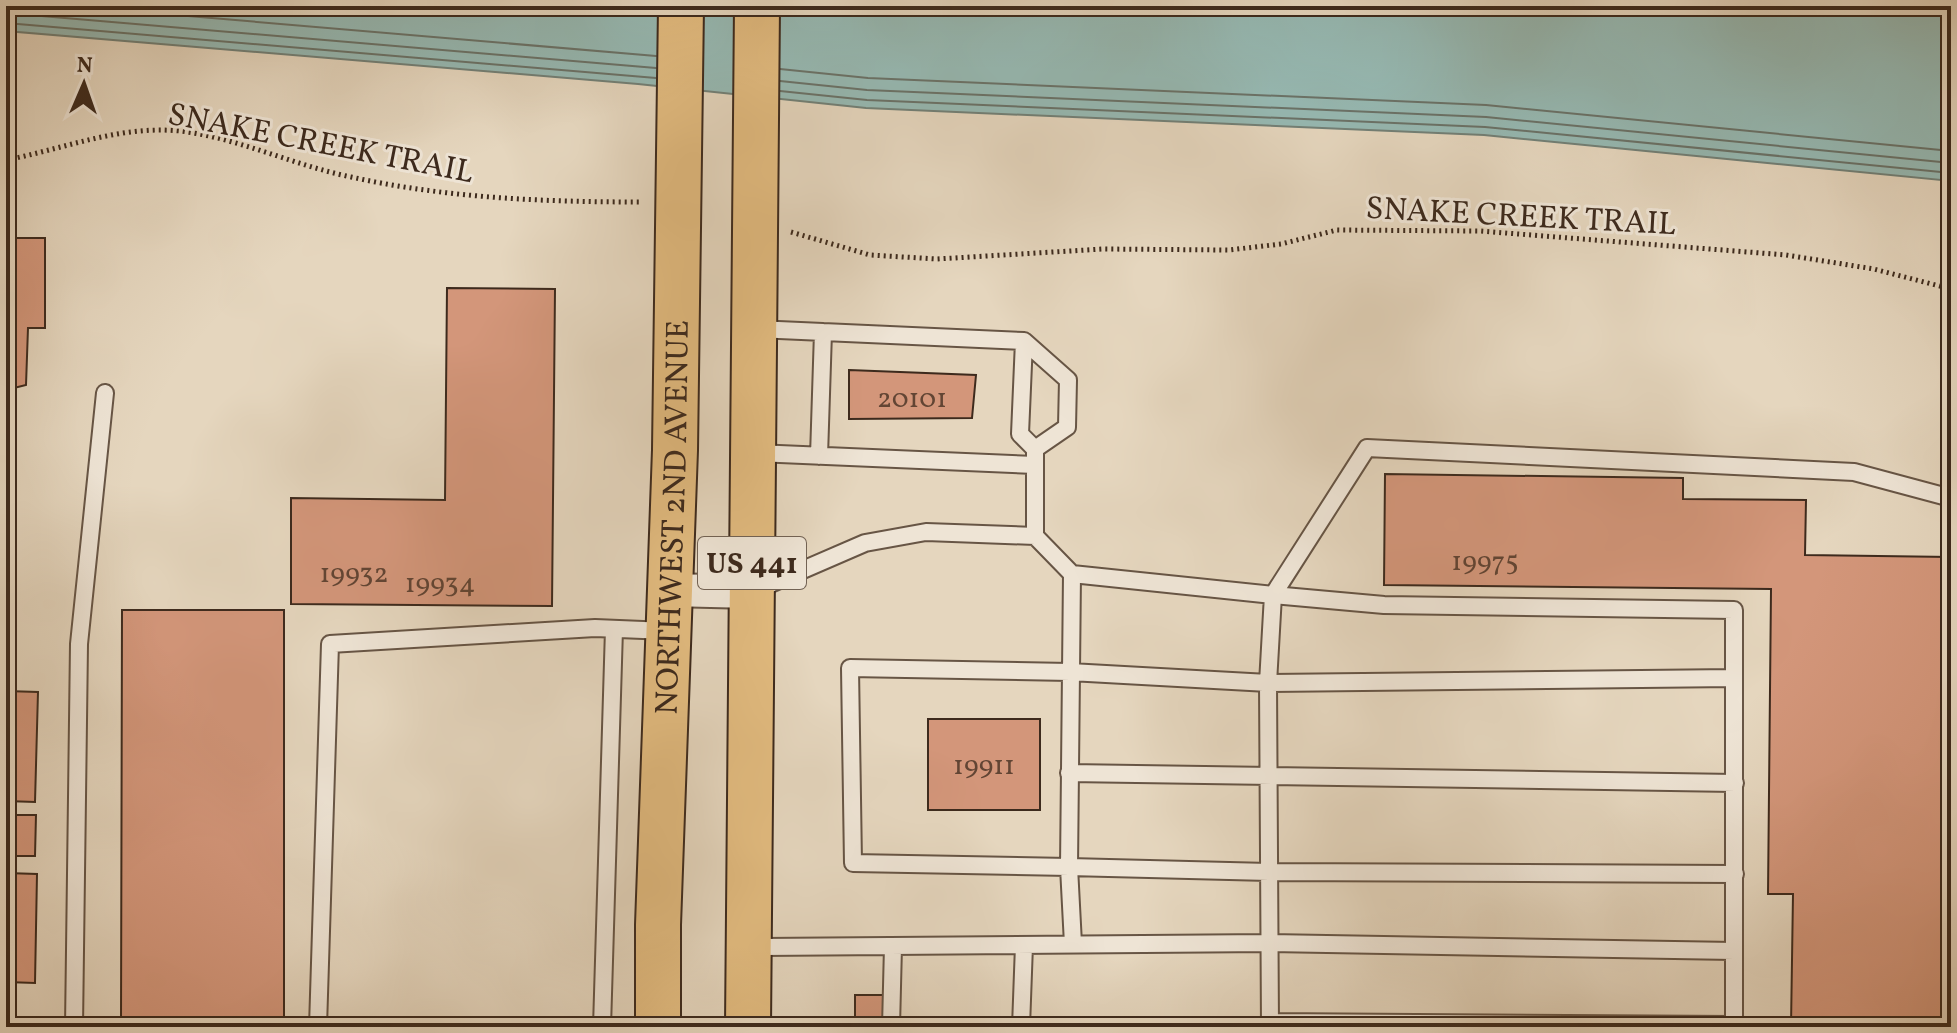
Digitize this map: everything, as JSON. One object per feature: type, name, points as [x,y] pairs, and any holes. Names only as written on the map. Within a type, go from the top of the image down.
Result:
[{"type":"main road","name":"NORTHWEST 2ND AVENUE","points":[[658,1027],[681,6]]},
{"type":"main road","name":"US 441","points":[[748,1027],[757,6]]},
{"type":"street","points":[[669,610],[752,592]]},
{"type":"lane","points":[[753,329],[1024,341],[1068,380],[1067,427],[1035,457],[753,453]]},
{"type":"lane","points":[[819,456],[823,332]]},
{"type":"lane","points":[[1024,341],[1020,434],[1035,457],[1035,536]]},
{"type":"lane","points":[[74,1027],[79,644],[105,393]]},
{"type":"lane","points":[[752,592],[865,543],[926,532],[1035,536],[1072,574],[1273,595],[1384,605],[1734,610],[1734,1026],[1270,1024],[1268,683],[1273,595],[1367,448],[1854,472],[1951,498]]},
{"type":"lane","points":[[1072,574],[1069,867],[1073,944]]},
{"type":"lane","points":[[318,1027],[330,644],[614,629],[669,610]]},
{"type":"lane","points":[[602,1027],[614,629]]},
{"type":"lane","points":[[1734,678],[1268,683],[1070,672],[850,668],[853,863],[1269,872],[1735,874]]},
{"type":"lane","points":[[1069,773],[1735,783]]},
{"type":"lane","points":[[749,947],[1270,943],[1734,951]]},
{"type":"lane","points":[[1021,1027],[1024,945]]},
{"type":"lane","points":[[891,1027],[893,946]]},
{"type":"path","name":"SNAKE CREEK TRAIL","points":[[6,160],[96,137],[131,132],[179,131],[231,142],[349,177],[455,196],[565,202],[678,202]]},
{"type":"path","name":"SNAKE CREEK TRAIL","points":[[755,228],[787,230],[870,255],[919,259],[1103,249],[1229,250],[1281,244],[1337,230],[1480,231],[1786,255],[1874,269],[1951,289]]},
{"type":"water","points":[[6,6],[1951,6],[1951,181],[1484,135],[866,108],[638,84],[6,31]]},
{"type":"building","points":[[6,238],[45,238],[45,328],[28,328],[26,385],[6,390]]},
{"type":"building","points":[[447,288],[555,289],[552,606],[291,604],[291,498],[445,500]]},
{"type":"building","points":[[849,370],[976,375],[972,418],[849,419]]},
{"type":"building","points":[[1385,474],[1683,478],[1683,499],[1806,500],[1805,555],[1951,557],[1951,1027],[1791,1027],[1793,894],[1768,894],[1771,589],[1384,585]]},
{"type":"building","points":[[122,610],[284,610],[284,1027],[121,1027]]},
{"type":"building","points":[[6,691],[38,692],[35,802],[6,801]]},
{"type":"building","points":[[928,719],[1040,719],[1040,810],[928,810]]},
{"type":"building","points":[[6,815],[36,815],[35,856],[6,856]]},
{"type":"building","points":[[6,873],[37,874],[35,983],[6,982]]},
{"type":"building","points":[[855,995],[890,995],[890,1027],[855,1027]]}]
